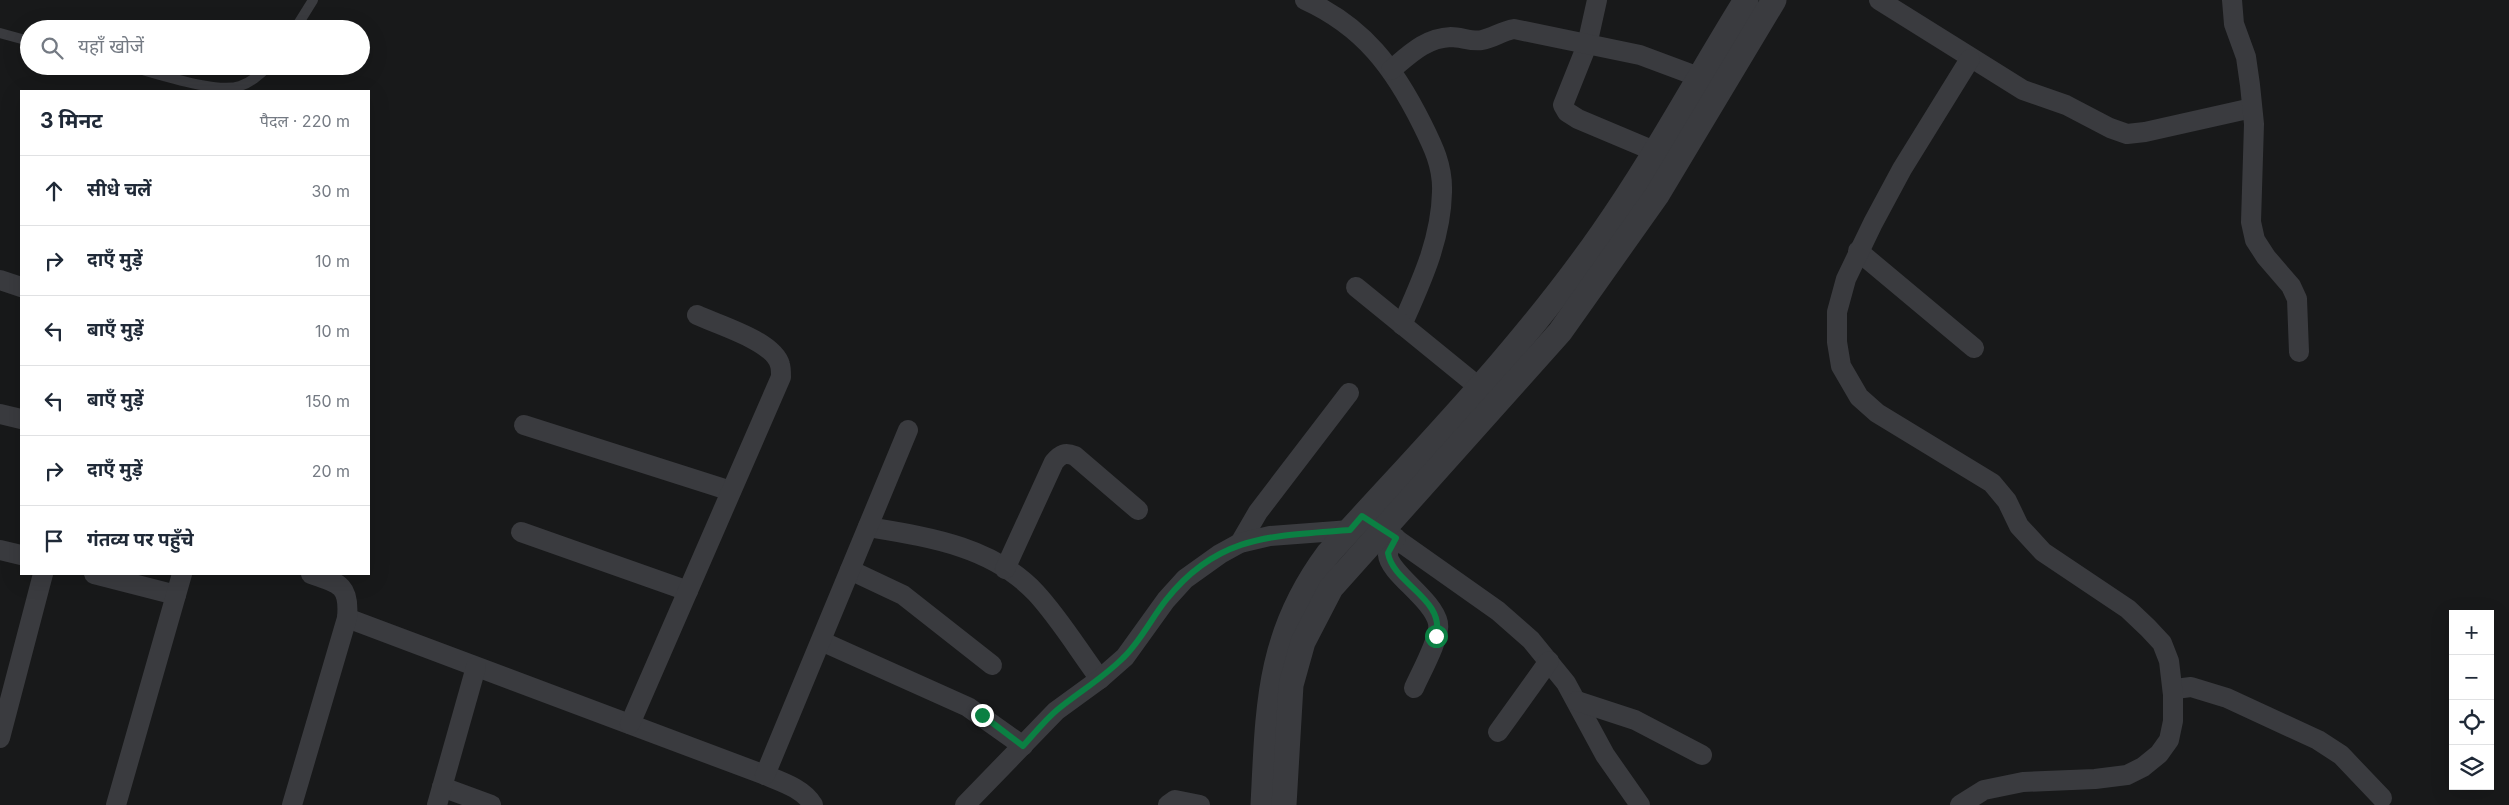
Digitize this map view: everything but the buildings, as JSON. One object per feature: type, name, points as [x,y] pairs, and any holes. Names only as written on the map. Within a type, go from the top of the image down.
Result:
[{"type":"street","points":[[1305,0],[1341,21],[1368,43],[1391,70],[1435,151],[1441,169],[1442,192],[1436,240],[1402,325]]},
{"type":"street","points":[[1597,0],[1587,45],[1563,104],[1567,112],[1654,151]]},
{"type":"street","points":[[1263,805],[1271,694],[1275,665],[1284,632],[1310,577],[1356,523],[1480,388],[1532,328],[1599,239],[1746,0]]},
{"type":"street","points":[[1284,805],[1288,710],[1295,669],[1303,642],[1331,588],[1390,533],[1560,332],[1657,195],[1774,0]]},
{"type":"street","points":[[1879,0],[1970,59],[2023,90],[2080,111],[2110,128],[2127,134],[2145,132],[2252,108]]},
{"type":"street","points":[[2232,0],[2234,24],[2246,57],[2252,108],[2251,222],[2255,240],[2266,257],[2291,286],[2297,299],[2299,352]]},
{"type":"street","points":[[1391,70],[1420,45],[1433,40],[1451,37],[1480,40],[1501,31],[1514,29],[1640,55],[1699,77]]},
{"type":"street","points":[[1960,805],[1984,790],[2022,782],[2094,779],[2127,775],[2143,768],[2159,754],[2169,740],[2173,720],[2173,695],[2169,661],[2162,643],[2148,628],[2128,609],[2075,575],[2044,552],[2019,526],[2007,501],[1992,483],[1877,413],[1859,397],[1841,366],[1836,342],[1836,312],[1846,279],[1858,251],[1902,169],[1970,59]]},
{"type":"street","points":[[1858,251],[1974,348]]},
{"type":"street","points":[[0,280],[20,286]]},
{"type":"street","points":[[1356,287],[1480,388]]},
{"type":"street","points":[[630,724],[781,377],[781,365],[775,355],[765,345],[697,316]]},
{"type":"street","points":[[1240,543],[1258,512],[1349,393]]},
{"type":"street","points":[[0,414],[20,420]]},
{"type":"street","points":[[524,425],[731,491]]},
{"type":"street","points":[[765,775],[908,430]]},
{"type":"street","points":[[1005,569],[1054,462],[1060,454],[1068,453],[1076,456],[1138,510]]},
{"type":"street","points":[[965,805],[1056,711],[1100,680],[1124,657],[1166,600],[1185,579],[1220,554],[1240,543],[1270,536],[1356,523],[1390,533],[1518,626],[1549,661],[1577,701],[1605,754],[1640,805]]},
{"type":"street","points":[[868,527],[941,539],[990,560],[1005,569],[1036,593],[1100,680]]},
{"type":"street","points":[[521,532],[688,592]]},
{"type":"street","points":[[1390,533],[1389,561],[1421,596],[1438,623],[1436,636],[1414,688]]},
{"type":"street","points":[[0,550],[20,555]]},
{"type":"street","points":[[850,570],[903,595],[992,665]]},
{"type":"street","points":[[0,738],[43,575]]},
{"type":"street","points":[[98,575],[176,595]]},
{"type":"street","points":[[116,805],[182,575]]},
{"type":"street","points":[[292,805],[347,618],[348,603],[345,590],[333,581],[314,575]]},
{"type":"street","points":[[347,618],[785,783],[809,798],[814,805]]},
{"type":"street","points":[[821,641],[968,707],[1023,746]]},
{"type":"street","points":[[1498,732],[1549,661]]},
{"type":"street","points":[[476,667],[440,796],[491,805]]},
{"type":"street","points":[[2173,695],[2175,689],[2191,687],[2227,698],[2318,740],[2341,756],[2382,798]]},
{"type":"street","points":[[1577,701],[1636,720],[1702,755]]},
{"type":"street","points":[[1168,805],[1175,800],[1200,805]]},
{"type":"lane","points":[[301,20],[313,0]]},
{"type":"lane","points":[[0,33],[20,39]]},
{"type":"lane","points":[[164,75],[223,87],[239,86],[259,75]]},
{"type":"route","points":[[982,715],[1023,746],[1056,711],[1100,680],[1124,657],[1166,600],[1185,579],[1220,554],[1240,543],[1270,536],[1350,530],[1362,516],[1396,538],[1391,544],[1388,553],[1389,561],[1421,596],[1435,615],[1438,623],[1436,636]]}]
